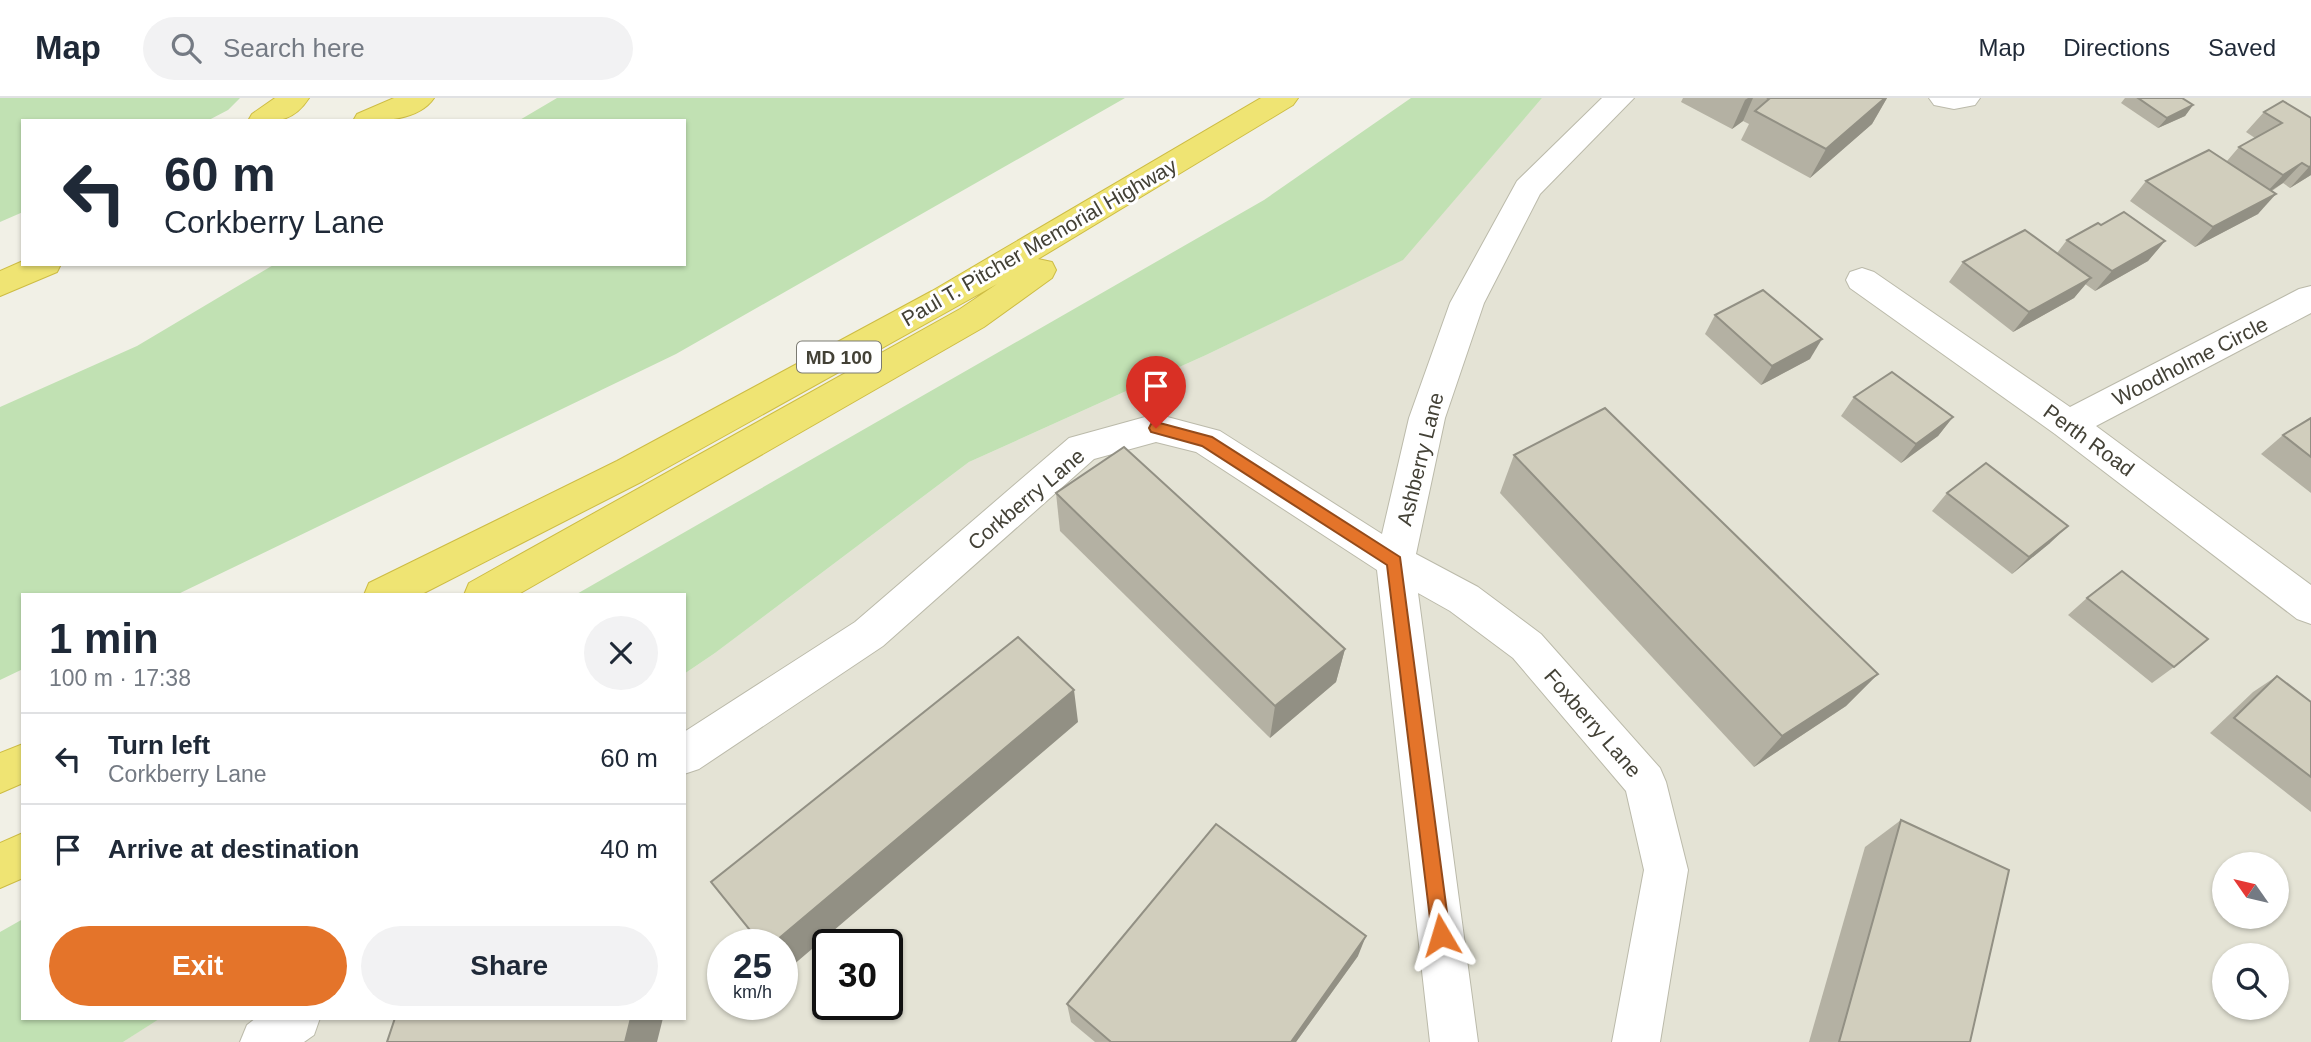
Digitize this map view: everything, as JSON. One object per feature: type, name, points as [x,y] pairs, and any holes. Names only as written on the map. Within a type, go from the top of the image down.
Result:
[{"type":"highway","points":[[265,119],[294,98]]},
{"type":"highway","points":[[372,119],[419,98]]},
{"type":"highway","points":[[487,593],[972,318],[1280,100]]},
{"type":"highway","name":"Paul T. Pitcher Memorial Highway","points":[[387,593],[630,471],[944,300],[1280,100]]},
{"type":"highway","points":[[0,259],[21,249]]},
{"type":"highway","points":[[0,284],[40,266]]},
{"type":"highway","points":[[0,773],[21,764]]},
{"type":"highway","points":[[0,867],[21,855]]},
{"type":"street","name":"Ashberry Lane","points":[[1454,1042],[1395,562],[1427,418],[1467,303],[1528,188],[1619,98]]},
{"type":"street","points":[[1944,98],[1965,98]]},
{"type":"street","name":"Perth Road","points":[[1862,280],[2068,424],[2311,607]]},
{"type":"street","name":"Woodholme Circle","points":[[2068,424],[2311,298]]},
{"type":"street","name":"Corkberry Lane","points":[[686,754],[869,634],[1082,448],[1156,428],[1207,441],[1395,562]]},
{"type":"street","name":"Foxberry Lane","points":[[1395,562],[1464,599],[1527,646],[1645,782],[1666,870],[1636,1042]]},
{"type":"street","points":[[264,1042],[294,1020]]},
{"type":"shaded area","points":[[1542,98],[2311,98],[2311,1042],[123,1042],[156,1020],[686,1020],[686,673],[969,462],[1206,355],[1402,260]]},
{"type":"green space","points":[[0,98],[240,98],[228,110],[211,119],[21,119],[21,213],[0,222]]},
{"type":"green space","points":[[557,98],[1125,98],[676,354],[180,593],[21,593],[21,670],[0,680],[0,407],[137,346],[272,266],[686,266],[686,119],[521,119]]},
{"type":"green space","points":[[1411,98],[1542,98],[1403,260],[1206,355],[969,462],[686,673],[686,593],[578,593],[1264,200]]},
{"type":"green space","points":[[21,920],[21,1020],[157,1020],[123,1042],[0,1042],[0,932]]},
{"type":"building","points":[[1767,98],[1885,98],[1826,149],[1755,111],[1769,99]]},
{"type":"building","points":[[2138,98],[2182,98],[2193,105],[2167,118]]},
{"type":"building","points":[[2283,101],[2311,118],[2311,166],[2302,163],[2283,175],[2239,147],[2282,123],[2264,112]]},
{"type":"building","points":[[2209,150],[2276,194],[2213,227],[2146,181]]},
{"type":"building","points":[[2124,212],[2165,241],[2112,271],[2067,240],[2098,223],[2101,225]]},
{"type":"building","points":[[2025,230],[2091,278],[2029,312],[1963,262]]},
{"type":"building","points":[[1763,290],[1822,339],[1772,366],[1715,315]]},
{"type":"building","points":[[1892,372],[1953,417],[1916,444],[1854,397]]},
{"type":"building","points":[[1605,408],[1878,674],[1782,736],[1514,455]]},
{"type":"building","points":[[2311,418],[2311,457],[2283,435]]},
{"type":"building","points":[[1124,447],[1345,649],[1275,706],[1056,493]]},
{"type":"building","points":[[1986,463],[2068,526],[2029,557],[1947,493]]},
{"type":"building","points":[[2122,571],[2208,639],[2174,667],[2087,598]]},
{"type":"building","points":[[1018,637],[1074,690],[790,929],[749,929],[711,882]]},
{"type":"building","points":[[2277,676],[2311,702],[2311,777],[2234,718]]},
{"type":"building","points":[[1901,820],[2009,870],[1970,1042],[1839,1042]]},
{"type":"building","points":[[1216,824],[1366,936],[1291,1042],[1111,1042],[1067,1004]]},
{"type":"building","points":[[394,1020],[630,1020],[625,1042],[387,1042]]},
{"type":"route","points":[[1156,428],[1207,441],[1395,562],[1441,935]]}]
